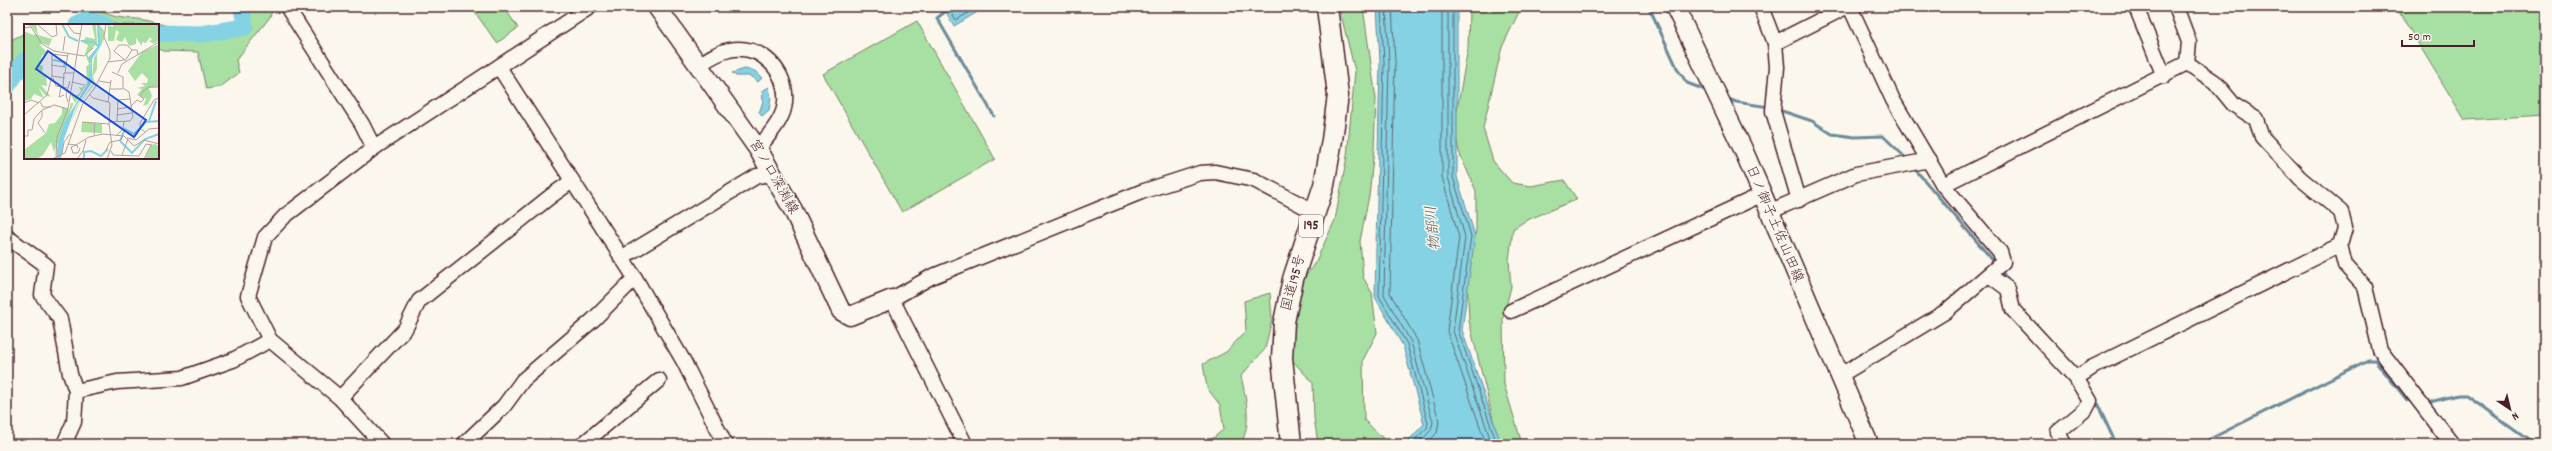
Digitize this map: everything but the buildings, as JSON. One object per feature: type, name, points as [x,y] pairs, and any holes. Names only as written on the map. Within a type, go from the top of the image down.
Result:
[{"type":"highway","name":"国道195号","points":[[1291,444],[1282,358],[1284,322],[1293,279],[1324,185],[1338,95],[1327,7]]},
{"type":"main road","name":"宮ノ口深渕線","points":[[657,7],[758,149],[803,230],[841,311],[850,316],[892,299]]},
{"type":"main road","name":"日ノ御子土佐山田線","points":[[1675,7],[1743,149],[1761,195],[1770,212],[1869,444]]},
{"type":"street","points":[[287,7],[362,124],[374,148]]},
{"type":"street","points":[[382,444],[340,398],[270,340],[248,296],[265,236],[285,216],[374,148],[590,7]]},
{"type":"street","points":[[1761,7],[1775,42],[1778,67],[1773,111],[1799,200]]},
{"type":"street","points":[[1775,42],[1846,7]]},
{"type":"street","points":[[1839,376],[1945,312],[1995,270],[2000,252],[1943,185],[1930,160],[1893,100],[1850,7]]},
{"type":"street","points":[[2136,7],[2164,76]]},
{"type":"street","points":[[2176,7],[2189,42],[2187,63]]},
{"type":"street","points":[[699,65],[713,56],[729,50],[743,49],[759,53],[779,72],[784,85],[786,102],[782,115],[758,149]]},
{"type":"street","points":[[1943,185],[2164,76],[2187,63]]},
{"type":"street","points":[[2187,63],[2216,82],[2234,105],[2256,118],[2262,137],[2300,178],[2341,212],[2345,228],[2340,245],[2345,265],[2365,287],[2380,350],[2415,393],[2429,416],[2452,444]]},
{"type":"street","points":[[499,67],[535,120],[572,181],[635,278],[684,362],[725,444]]},
{"type":"street","points":[[1770,212],[1856,174],[1930,160]]},
{"type":"street","points":[[965,444],[892,299],[931,278],[1140,192],[1200,173],[1215,172],[1254,180],[1315,212]]},
{"type":"street","points":[[621,258],[757,176],[773,174]]},
{"type":"street","points":[[340,398],[405,329],[419,301],[550,196],[572,181]]},
{"type":"street","points":[[1511,311],[1761,195]]},
{"type":"street","points":[[7,237],[46,265],[42,295],[60,319],[70,374],[76,391],[74,422],[64,444]]},
{"type":"street","points":[[2076,378],[2093,367],[2340,245]]},
{"type":"street","points":[[1995,270],[2008,289],[2012,310],[2076,378],[2090,401],[2086,409],[2058,432],[2064,444]]},
{"type":"street","points":[[464,444],[504,406],[523,380],[593,320],[635,278]]},
{"type":"street","points":[[76,391],[117,382],[182,378],[234,360],[270,340]]},
{"type":"street","points":[[583,444],[659,380]]},
{"type":"green space","points":[[243,7],[273,7],[270,17],[236,60],[239,73],[220,87],[206,89],[198,52],[162,51],[159,48],[159,24],[115,24],[79,12],[95,10],[117,17],[141,19],[183,29],[208,32],[232,27],[245,20]]},
{"type":"green space","points":[[471,7],[504,7],[518,28],[497,43]]},
{"type":"green space","points":[[1339,7],[1363,7],[1376,99],[1374,149],[1369,196],[1360,241],[1363,277],[1372,293],[1377,333],[1363,360],[1364,420],[1389,444],[1318,444],[1314,418],[1313,383],[1291,359],[1295,292],[1316,261],[1335,220],[1347,156],[1355,71]]},
{"type":"green space","points":[[1469,7],[1523,7],[1519,12],[1502,47],[1483,128],[1493,161],[1512,183],[1531,186],[1564,180],[1577,199],[1525,221],[1513,229],[1509,260],[1511,287],[1503,318],[1504,384],[1522,444],[1499,444],[1469,321],[1467,275],[1476,230],[1476,191],[1459,152],[1454,126],[1468,48]]},
{"type":"green space","points":[[2396,7],[2545,7],[2545,115],[2465,120]]},
{"type":"green space","points":[[917,21],[995,159],[902,212],[823,74]]},
{"type":"green space","points":[[23,34],[24,55],[19,65],[7,80],[7,42]]},
{"type":"green space","points":[[1270,293],[1272,319],[1265,349],[1241,376],[1246,402],[1247,419],[1241,444],[1194,444],[1212,439],[1224,429],[1220,405],[1207,388],[1203,364],[1226,352],[1246,331],[1244,301]]},
{"type":"water","points":[[943,7],[986,7],[954,26]]},
{"type":"water","name":"物部川","points":[[1377,7],[1457,7],[1457,177],[1475,236],[1462,330],[1501,444],[1405,444],[1424,424],[1403,346],[1375,297],[1380,62]]},
{"type":"water","points":[[745,69],[755,71],[762,78],[758,82],[750,76],[736,76],[732,73]]},
{"type":"water","points":[[769,87],[771,98],[769,110],[762,116],[759,113],[763,101],[762,91]]},
{"type":"waterway","points":[[159,33],[201,34],[245,27],[242,7]]},
{"type":"waterway","points":[[1649,7],[1678,70],[1687,83],[1708,91]]},
{"type":"waterway","points":[[946,11],[937,18],[994,116]]},
{"type":"waterway","points":[[79,24],[88,20],[102,24]]},
{"type":"waterway","points":[[7,87],[24,62]]},
{"type":"waterway","points":[[1726,98],[1736,102],[1769,107]]},
{"type":"waterway","points":[[1776,109],[1812,121],[1832,134],[1855,137],[1883,136],[1908,160]]},
{"type":"waterway","points":[[1914,168],[1996,264]]},
{"type":"waterway","points":[[2001,270],[2011,285]]},
{"type":"waterway","points":[[2200,444],[2368,360],[2375,360],[2407,400],[2413,402]]},
{"type":"waterway","points":[[2426,403],[2458,395],[2467,395],[2535,444]]},
{"type":"waterway","points":[[2095,399],[2116,444]]}]
